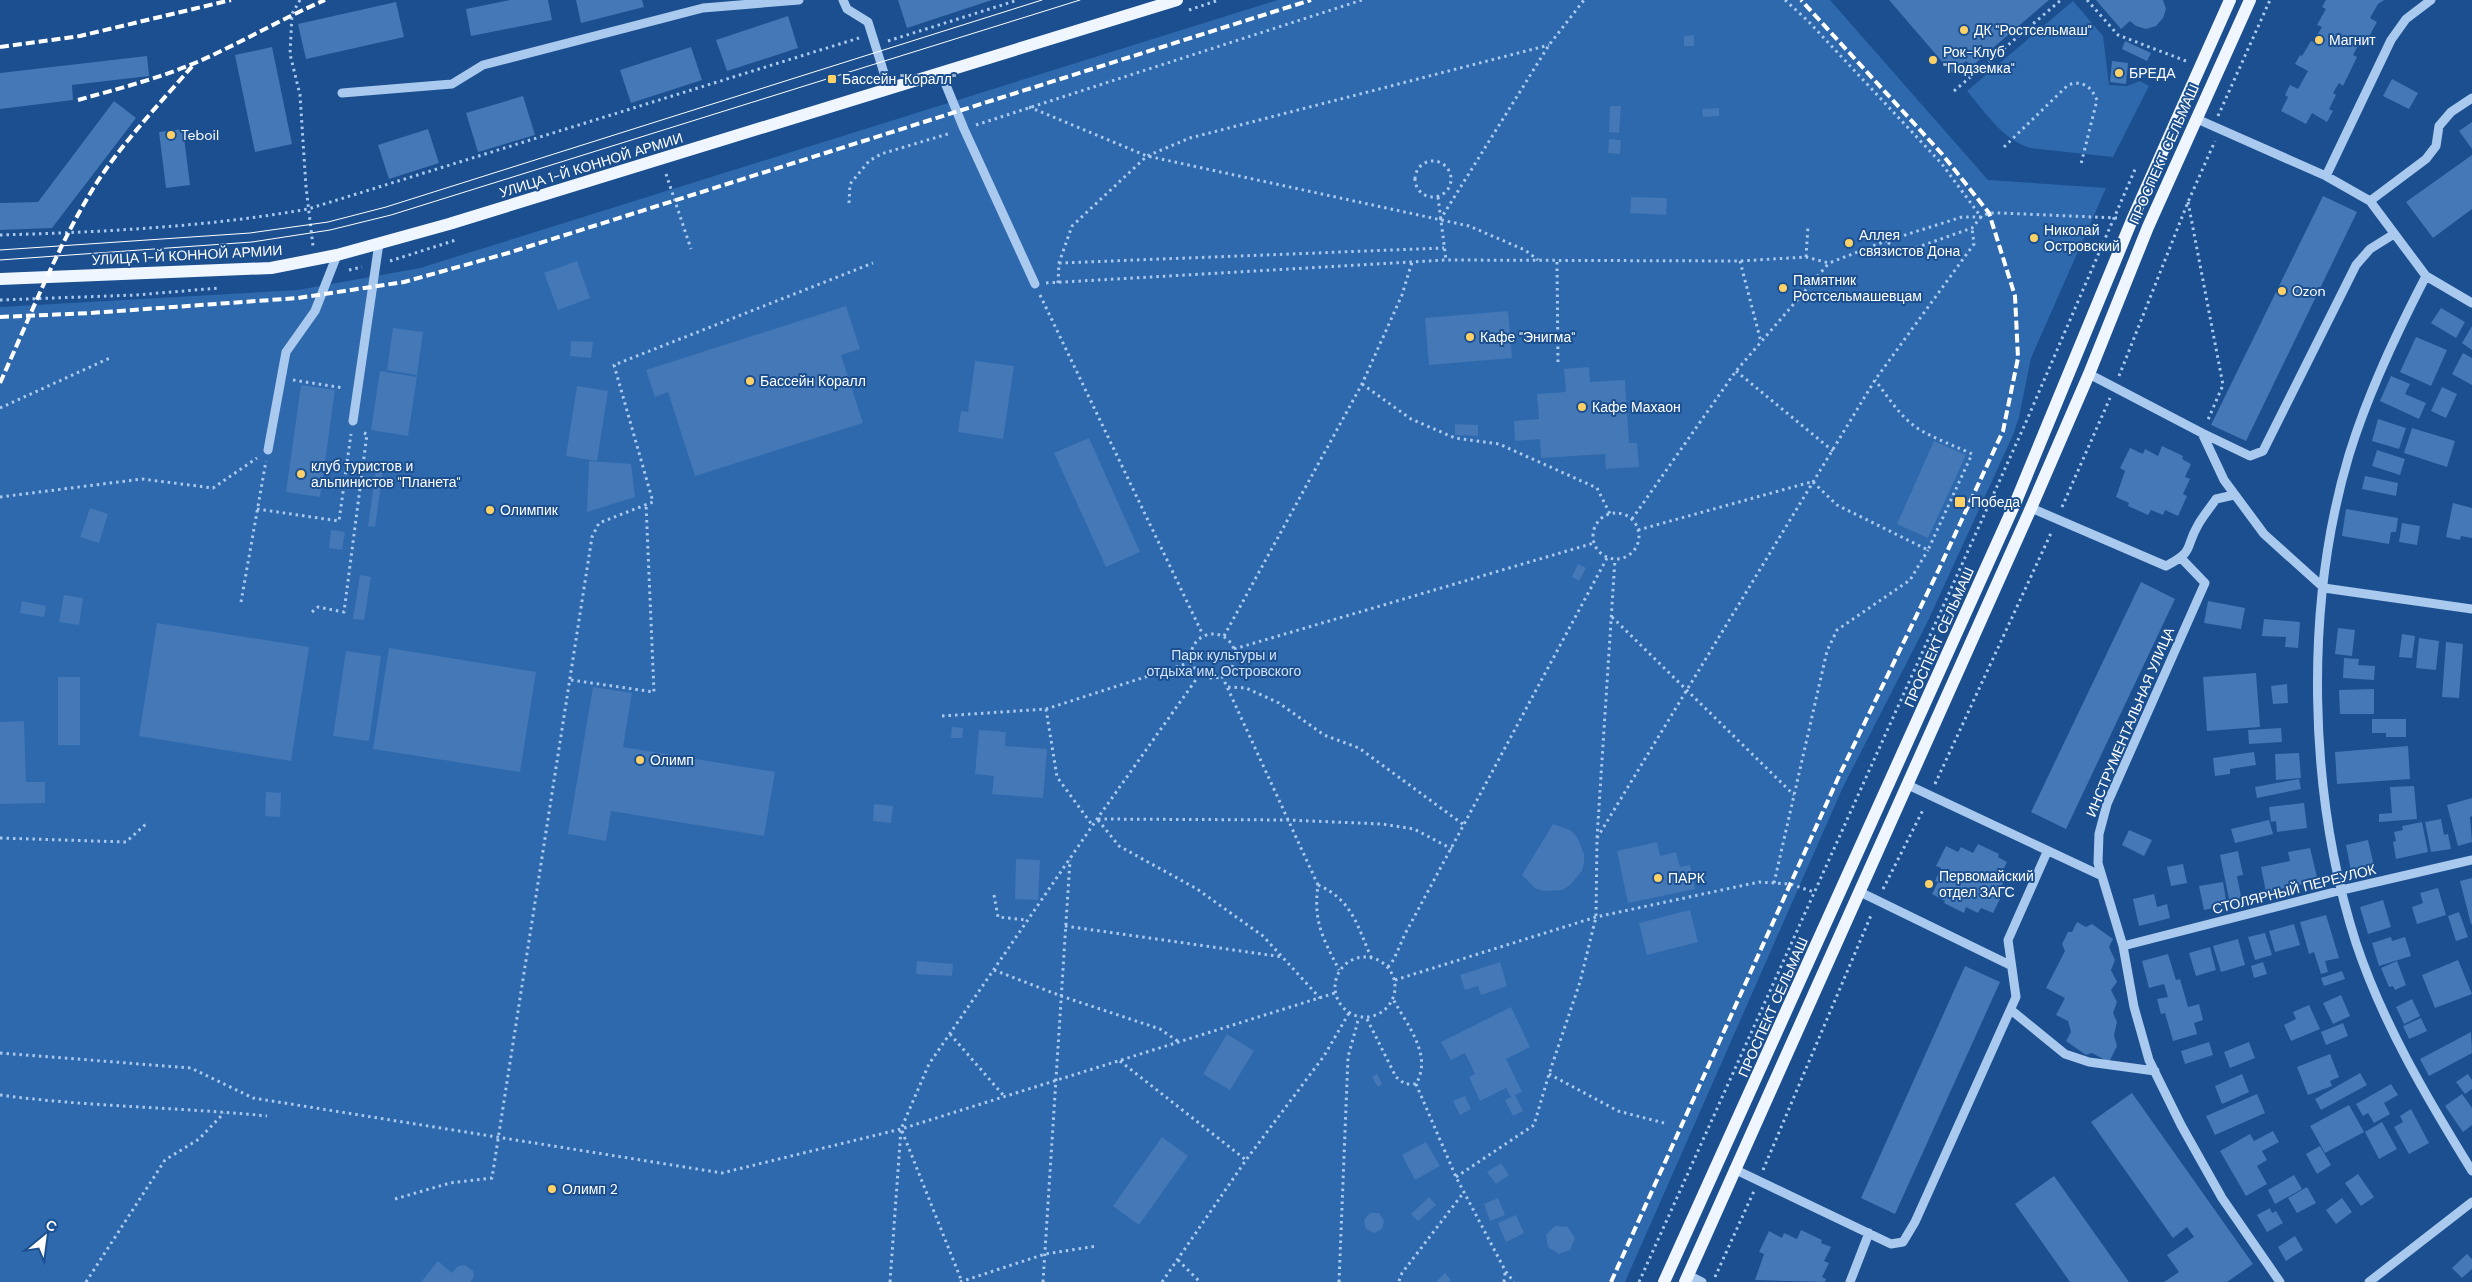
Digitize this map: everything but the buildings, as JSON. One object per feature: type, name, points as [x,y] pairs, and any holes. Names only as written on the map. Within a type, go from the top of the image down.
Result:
[{"type":"main road","name":"УЛИЦА 1-Й КОННОЙ АРМИИ","points":[[0,279],[271,268],[338,255],[449,224],[1177,0]]},
{"type":"main road","name":"ПРОСПЕКТ СЕЛЬМАШ","points":[[1664,1282],[2017,500],[2132,220],[2230,0]]},
{"type":"main road","name":"ПРОСПЕКТ СЕЛЬМАШ","points":[[1686,1278],[2031,508],[2089,374],[2148,227],[2250,0]]},
{"type":"street","points":[[342,93],[452,84],[483,65],[703,8],[799,0]]},
{"type":"street","points":[[843,0],[847,9],[868,22],[889,89]]},
{"type":"street","points":[[2326,176],[2391,40],[2406,19],[2431,0]]},
{"type":"street","points":[[941,73],[964,129],[1035,284]]},
{"type":"street","points":[[2370,201],[2426,159],[2436,146],[2439,126],[2451,112],[2472,98]]},
{"type":"street","points":[[2197,118],[2326,176],[2370,201],[2426,276],[2472,303]]},
{"type":"street","points":[[2089,374],[2250,456],[2263,452],[2356,265],[2370,249],[2394,234]]},
{"type":"street","points":[[352,425],[380,243]]},
{"type":"street","points":[[268,450],[286,352],[315,311],[338,255]]},
{"type":"street","points":[[2426,276],[2395,337],[2368,400],[2349,456],[2333,521],[2317,640],[2320,758],[2328,824],[2356,943],[2400,1049],[2472,1171]]},
{"type":"street","points":[[2202,433],[2224,480],[2264,534],[2324,588],[2472,609]]},
{"type":"street","points":[[2031,508],[2166,566],[2181,558],[2189,550],[2197,526],[2216,499],[2234,495]]},
{"type":"street","name":"ИНСТРУМЕНТАЛЬНАЯ УЛИЦА","points":[[2181,558],[2204,583],[2107,804],[2099,834],[2098,863],[2123,946],[2134,1007],[2149,1060],[2181,1125],[2222,1198],[2280,1282]]},
{"type":"street","points":[[1908,785],[2047,852],[2102,876]]},
{"type":"street","points":[[1734,1169],[1892,1244],[1903,1242],[1915,1222],[2016,997],[2008,940],[2047,852]]},
{"type":"street","name":"СТОЛЯРНЫЙ ПЕРЕУЛОК","points":[[2123,946],[2342,890],[2472,860]]},
{"type":"street","points":[[1860,892],[1876,902],[2010,965]]},
{"type":"street","points":[[2011,1010],[2066,1054],[2089,1062],[2154,1071]]},
{"type":"street","points":[[2369,1282],[2472,1202]]},
{"type":"street","points":[[1850,1282],[1869,1233]]},
{"type":"street","points":[[1686,1278],[1702,1282]]},
{"type":"path","points":[[300,0],[292,14],[290,54],[300,95],[308,209],[316,259]]},
{"type":"path","points":[[876,44],[1018,0]]},
{"type":"path","points":[[849,204],[850,184],[869,161],[881,154],[1362,0]]},
{"type":"path","points":[[1440,220],[1549,45],[1584,0]]},
{"type":"path","points":[[1785,0],[1808,21],[1942,164],[1981,217]]},
{"type":"path","points":[[1954,91],[2062,0]]},
{"type":"path","points":[[2087,0],[2118,35],[2189,62],[2186,69]]},
{"type":"path","points":[[1712,1282],[1759,1180],[1876,902],[1930,795],[2057,519],[2114,387],[2270,0]]},
{"type":"path","points":[[0,235],[75,233],[241,221],[308,209],[872,34]]},
{"type":"path","points":[[1058,283],[1059,263],[1072,226],[1147,156],[1190,138],[1549,45]]},
{"type":"path","points":[[2004,148],[2068,85],[2077,82],[2086,85],[2094,92],[2097,100],[2081,164]]},
{"type":"path","points":[[1029,107],[1147,156],[1469,226],[1525,250],[1538,260]]},
{"type":"path","points":[[1639,1282],[2026,422],[2113,217],[2140,159]]},
{"type":"path","points":[[1433,161],[1443,164],[1450,172],[1452,182],[1447,192],[1438,197],[1428,197],[1419,192],[1415,182],[1416,172],[1423,164],[1433,161]]},
{"type":"path","points":[[666,174],[690,249]]},
{"type":"path","points":[[1438,197],[1446,260]]},
{"type":"path","points":[[2188,202],[2222,385],[2202,433]]},
{"type":"path","points":[[1632,519],[1736,371],[1829,263],[1886,241],[1962,217],[1981,217],[2000,213],[2113,217],[2132,220]]},
{"type":"path","points":[[1886,241],[1901,253],[1972,228],[1981,217]]},
{"type":"path","points":[[1806,256],[1808,226]]},
{"type":"path","points":[[1598,838],[1812,482],[1876,380],[1974,244],[1972,228]]},
{"type":"path","points":[[1059,263],[1444,248]]},
{"type":"path","points":[[1204,635],[1035,284],[1446,260],[1538,260],[1557,262],[1635,259],[1740,261],[1806,256],[1829,263]]},
{"type":"path","points":[[1740,261],[1762,342]]},
{"type":"path","points":[[1224,636],[1362,384],[1402,295],[1412,262]]},
{"type":"path","points":[[1557,262],[1558,364]]},
{"type":"path","points":[[395,1199],[450,1183],[492,1178],[592,537],[599,523],[653,502],[614,365],[873,263]]},
{"type":"path","points":[[0,408],[112,357]]},
{"type":"path","points":[[1736,371],[1833,451]]},
{"type":"path","points":[[280,378],[357,390]]},
{"type":"path","points":[[1774,883],[1827,651],[1837,630],[1910,580],[1928,550],[1972,454],[1921,431],[1899,412],[1876,380]]},
{"type":"path","points":[[1362,384],[1411,419],[1455,438],[1499,444],[1597,488],[1610,514]]},
{"type":"path","points":[[257,509],[338,521],[352,425],[367,434],[344,612],[318,607],[312,612]]},
{"type":"path","points":[[0,497],[142,479],[213,488],[268,450]]},
{"type":"path","points":[[241,602],[268,450]]},
{"type":"path","points":[[1812,482],[1837,505],[1928,550]]},
{"type":"path","points":[[1638,530],[1812,482]]},
{"type":"path","points":[[571,680],[654,692],[646,504]]},
{"type":"path","points":[[1610,514],[1618,514],[1632,519],[1638,530],[1637,547],[1631,554],[1615,559],[1607,558],[1598,550],[1594,543],[1596,525],[1610,514]]},
{"type":"path","points":[[1234,649],[1594,543]]},
{"type":"path","points":[[1388,967],[1394,959],[1405,934],[1607,558]]},
{"type":"path","points":[[1456,1177],[1534,1125],[1580,982],[1596,917],[1598,838],[1615,559]]},
{"type":"path","points":[[1612,616],[1687,692],[1794,795]]},
{"type":"path","points":[[1204,635],[1224,636],[1234,649],[1233,665],[1222,676],[1211,678],[1200,674],[1192,662],[1192,646],[1204,635]]},
{"type":"path","points":[[942,716],[1046,709],[1192,662]]},
{"type":"path","points":[[890,1282],[901,1128],[929,1064],[1097,819],[1200,674]]},
{"type":"path","points":[[1222,676],[1318,885],[1316,916],[1325,942],[1339,970]]},
{"type":"path","points":[[1227,687],[1246,688],[1279,703],[1324,735],[1359,748],[1464,825]]},
{"type":"path","points":[[1046,709],[1056,777],[1093,826]]},
{"type":"path","points":[[1097,819],[1287,820],[1382,824],[1414,829],[1452,849]]},
{"type":"path","points":[[1097,819],[1119,846],[1197,889],[1263,936],[1320,998]]},
{"type":"path","points":[[0,838],[126,842],[147,823]]},
{"type":"path","points":[[1044,1282],[1070,859]]},
{"type":"path","points":[[1395,980],[1596,917],[1759,882],[1790,884],[1814,892]]},
{"type":"path","points":[[1318,885],[1331,891],[1350,909],[1371,957]]},
{"type":"path","points":[[994,895],[998,917],[1028,920]]},
{"type":"path","points":[[1065,926],[1283,957]]},
{"type":"path","points":[[1359,957],[1371,957],[1382,961],[1388,967],[1395,980],[1393,999],[1382,1013],[1367,1019],[1349,1013],[1340,1004],[1335,993],[1335,981],[1339,970],[1348,962],[1359,957]]},
{"type":"path","points":[[994,970],[1061,996],[1160,1029],[1179,1042]]},
{"type":"path","points":[[0,1053],[191,1068],[253,1098],[722,1174],[901,1128],[1335,993]]},
{"type":"path","points":[[1393,999],[1423,1055],[1423,1066],[1416,1084],[1456,1177],[1506,1272],[1514,1282]]},
{"type":"path","points":[[1162,1282],[1246,1160],[1324,1056],[1349,1013]]},
{"type":"path","points":[[1339,1282],[1348,1057],[1359,1017]]},
{"type":"path","points":[[1367,1019],[1396,1077],[1405,1084],[1416,1084]]},
{"type":"path","points":[[950,1034],[1004,1096]]},
{"type":"path","points":[[1119,1061],[1246,1160]]},
{"type":"path","points":[[1549,1074],[1618,1111],[1664,1123]]},
{"type":"path","points":[[0,1096],[61,1103],[266,1116]]},
{"type":"path","points":[[86,1282],[165,1160],[199,1139],[224,1112]]},
{"type":"path","points":[[901,1128],[961,1282],[1045,1254],[1097,1246]]},
{"type":"path","points":[[1398,1282],[1402,1273],[1464,1192]]},
{"type":"path","points":[[1178,1260],[1200,1282]]},
{"type":"path","points":[[1504,1282],[1506,1272]]},
{"type":"green space","name":"Парк культуры и отдыха им. Островского","points":[[1278,0],[1830,0],[1988,180],[2106,188],[2031,358],[2019,417],[2013,435],[1927,623],[1843,787],[1625,1282],[0,1282],[0,307],[298,290],[420,268]]},
{"type":"green space","points":[[2073,1],[2103,36],[2109,85],[2127,86],[2140,81],[2149,86],[2113,157],[2030,148],[2020,144],[1995,124],[1967,91]]},
{"type":"tram line","points":[[0,250],[250,233],[328,222],[386,207],[1042,0]]},
{"type":"tram line","points":[[0,260],[252,242],[330,230],[391,215],[1080,0]]},
{"type":"railway","points":[[0,47],[80,36],[231,0]]},
{"type":"railway","points":[[78,100],[181,69],[325,0]]},
{"type":"railway","points":[[0,317],[91,313],[298,298],[404,282],[508,253],[1311,0]]},
{"type":"railway","points":[[1611,1282],[1839,776],[2003,431],[2018,358],[2015,296],[1989,213],[1942,154],[1801,0]]},
{"type":"railway","points":[[0,383],[55,259],[94,187],[129,139],[195,63]]},
{"type":"place","name":"ДК \"Ростсельмаш\"","points":[[1964,30]]},
{"type":"place","name":"Магнит","points":[[2319,40]]},
{"type":"place","name":"Рок-Клуб \"Подземка\"","points":[[1933,60]]},
{"type":"place","name":"БРЕДА","points":[[2119,73]]},
{"type":"place","name":"Бассейн \"Коралл\"","points":[[832,79]]},
{"type":"place","name":"Teboil","points":[[171,135]]},
{"type":"place","name":"Николай Островский","points":[[2034,238]]},
{"type":"place","name":"Аллея связистов Дона","points":[[1849,243]]},
{"type":"place","name":"Памятник Ростсельмашевцам","points":[[1783,288]]},
{"type":"place","name":"Ozon","points":[[2282,291]]},
{"type":"place","name":"Кафе \"Энигма\"","points":[[1470,337]]},
{"type":"place","name":"Бассейн Коралл","points":[[750,381]]},
{"type":"place","name":"Кафе Махаон","points":[[1582,407]]},
{"type":"place","name":"клуб туристов и альпинистов \"Планета\"","points":[[301,474]]},
{"type":"place","name":"Победа","points":[[1960,502]]},
{"type":"place","name":"Олимпик","points":[[490,510]]},
{"type":"place","name":"Олимп","points":[[640,760]]},
{"type":"place","name":"ПАРК","points":[[1658,878]]},
{"type":"place","name":"Первомайский отдел ЗАГС","points":[[1929,884]]},
{"type":"place","name":"Олимп 2","points":[[552,1189]]}]
